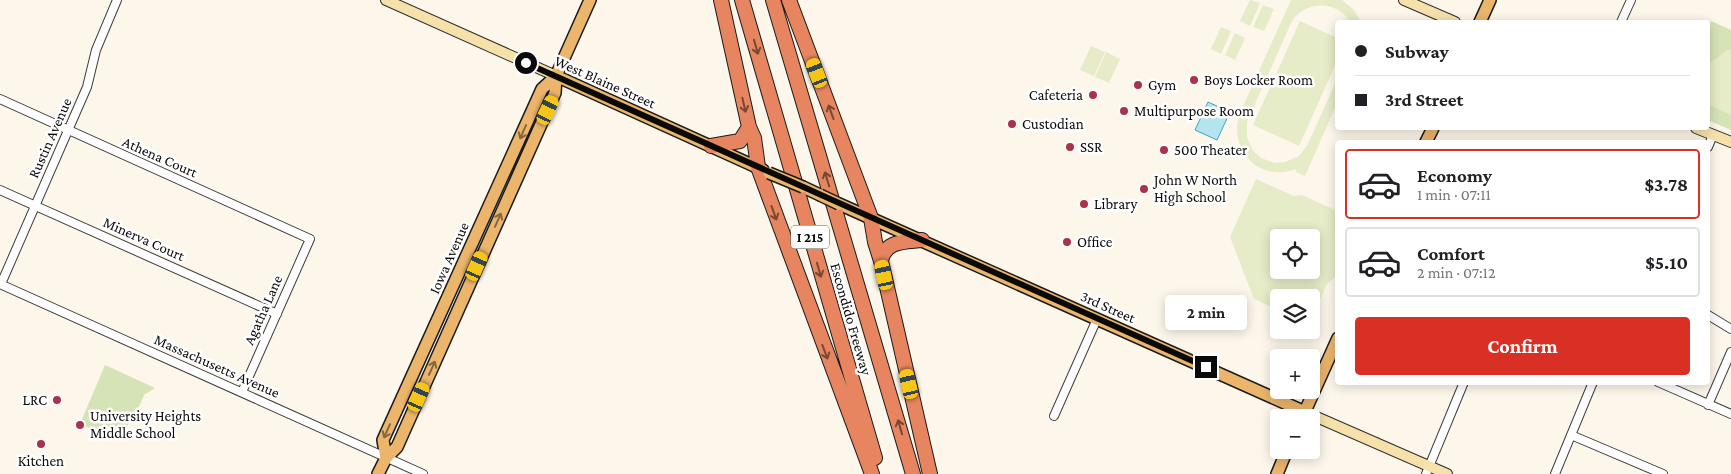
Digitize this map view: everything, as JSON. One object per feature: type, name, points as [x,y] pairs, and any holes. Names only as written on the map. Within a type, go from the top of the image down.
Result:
[{"type":"highway","points":[[721,0],[749,126],[872,474]]},
{"type":"highway","name":"Escondido Freeway","points":[[742,0],[880,474]]},
{"type":"highway","name":"Escondido Freeway","points":[[773,0],[914,474]]},
{"type":"highway","points":[[789,0],[882,261],[930,474]]},
{"type":"highway","points":[[711,146],[740,141],[749,126]]},
{"type":"highway","points":[[882,261],[883,253],[891,245],[922,240]]},
{"type":"main road","name":"West Blaine Street","points":[[386,0],[764,170]]},
{"type":"main road","name":"Iowa Avenue","points":[[378,474],[386,458],[398,446],[555,94],[556,76],[590,0]]},
{"type":"main road","points":[[1404,0],[1450,20]]},
{"type":"main road","points":[[1481,20],[1490,0]]},
{"type":"main road","points":[[1701,130],[1731,142]]},
{"type":"main road","name":"3rd Street","points":[[764,170],[1097,319],[1292,409]]},
{"type":"main road","points":[[1305,409],[1335,345]]},
{"type":"main road","name":"3rd Street","points":[[1320,422],[1428,470],[1446,474]]},
{"type":"main road","points":[[1277,474],[1283,459]]},
{"type":"street","name":"Rustin Avenue","points":[[0,284],[69,131],[87,87],[96,50],[117,0]]},
{"type":"street","points":[[1622,20],[1631,0]]},
{"type":"street","name":"Athena Court","points":[[0,99],[310,239]]},
{"type":"street","points":[[1710,142],[1713,135]]},
{"type":"street","name":"Minerva Court","points":[[0,190],[277,314]]},
{"type":"street","name":"Agatha Lane","points":[[242,392],[310,239]]},
{"type":"street","name":"Massachusetts Avenue","points":[[0,284],[423,474]]},
{"type":"street","points":[[1710,316],[1731,329]]},
{"type":"street","points":[[1054,416],[1097,319]]},
{"type":"street","points":[[1708,405],[1731,352]]},
{"type":"street","points":[[1428,470],[1463,385]]},
{"type":"street","points":[[1555,474],[1593,385]]},
{"type":"street","points":[[1665,385],[1731,414]]},
{"type":"street","points":[[1572,435],[1663,474]]},
{"type":"green space","points":[[1250,0],[1260,3],[1250,26],[1240,21]]},
{"type":"green space","points":[[1291,0],[1342,0],[1354,10],[1360,20],[1348,20],[1337,10],[1320,6],[1304,10],[1297,15],[1291,23],[1247,122],[1247,137],[1253,151],[1261,158],[1275,163],[1285,162],[1299,156],[1308,144],[1335,83],[1335,108],[1305,176],[1296,172],[1296,169],[1283,172],[1270,171],[1259,167],[1250,160],[1243,151],[1238,139],[1237,127],[1240,113]]},
{"type":"green space","points":[[1263,5],[1274,9],[1264,31],[1253,27]]},
{"type":"green space","points":[[1300,21],[1335,37],[1335,65],[1299,146],[1253,125]]},
{"type":"green space","points":[[1711,21],[1731,30],[1731,130],[1710,121]]},
{"type":"green space","points":[[1221,27],[1231,31],[1221,54],[1211,49]]},
{"type":"green space","points":[[1235,33],[1245,38],[1235,60],[1225,55]]},
{"type":"green space","points":[[1091,46],[1105,52],[1094,76],[1080,70]]},
{"type":"green space","points":[[1727,50],[1731,50],[1731,115],[1710,105],[1710,63]]},
{"type":"green space","points":[[1106,52],[1120,59],[1109,83],[1095,77]]},
{"type":"green space","points":[[1256,179],[1294,196],[1302,195],[1335,210],[1335,277],[1327,284],[1320,299],[1320,289],[1270,289],[1270,306],[1254,299],[1230,237]]},
{"type":"green space","points":[[105,365],[155,388],[144,395],[133,421],[130,420],[123,435],[117,433],[114,439],[80,424]]},
{"type":"water","points":[[1208,102],[1230,112],[1217,140],[1195,130]]},
{"type":"place","name":"Boys Locker Room","points":[[1194,80]]},
{"type":"place","name":"Gym","points":[[1138,85]]},
{"type":"place","name":"Cafeteria","points":[[1093,95]]},
{"type":"place","name":"Multipurpose Room","points":[[1124,111]]},
{"type":"place","name":"Custodian","points":[[1012,124]]},
{"type":"place","name":"SSR","points":[[1070,147]]},
{"type":"place","name":"500 Theater","points":[[1164,150]]},
{"type":"place","name":"John W North High School","points":[[1144,189]]},
{"type":"place","name":"Library","points":[[1084,204]]},
{"type":"place","name":"Office","points":[[1067,242]]},
{"type":"place","name":"LRC","points":[[57,400]]},
{"type":"place","name":"University Heights Middle School","points":[[80,425]]},
{"type":"place","name":"Kitchen","points":[[41,444]]},
{"type":"route","points":[[526,63],[1206,367]]}]
